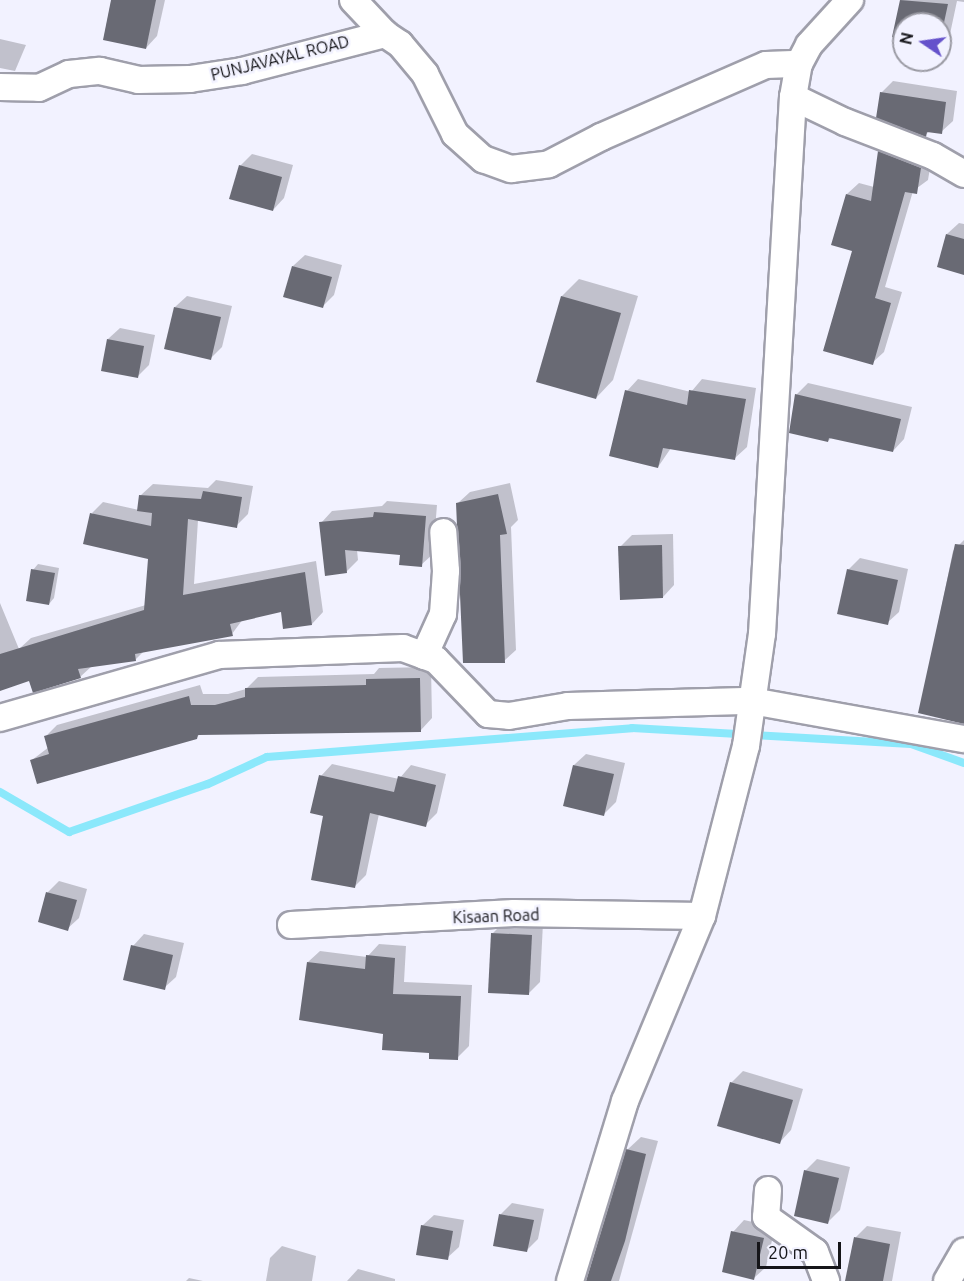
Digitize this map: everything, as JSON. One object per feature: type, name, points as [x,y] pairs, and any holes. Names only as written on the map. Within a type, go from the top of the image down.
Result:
[{"type":"street","points":[[353,0],[385,34],[400,44],[425,74],[455,134],[483,159],[511,169],[549,164],[601,137],[682,105],[766,65],[799,64]]},
{"type":"street","points":[[570,1281],[625,1101],[702,916],[746,746],[762,634],[793,97],[799,64],[809,45],[850,0]]},
{"type":"street","name":"PUNJAVAYAL ROAD","points":[[0,87],[39,88],[69,74],[100,71],[138,80],[190,79],[242,71],[385,34]]},
{"type":"street","points":[[793,97],[845,122],[933,156],[964,174]]},
{"type":"street","points":[[424,656],[443,614],[446,571],[443,532]]},
{"type":"street","points":[[0,718],[219,655],[403,648],[436,660],[488,714],[510,716],[568,706],[752,706],[964,739]]},
{"type":"street","name":"Kisaan Road","points":[[291,925],[514,914],[702,916]]},
{"type":"street","points":[[768,1190],[766,1217],[815,1252],[826,1281]]},
{"type":"street","points":[[947,1281],[964,1251]]},
{"type":"building","points":[[111,0],[156,0],[146,49],[103,40]]},
{"type":"building","points":[[900,0],[948,4],[946,12],[897,12]]},
{"type":"building","points":[[880,92],[946,102],[942,134],[927,132],[926,137],[876,118]]},
{"type":"building","points":[[878,151],[921,168],[917,194],[905,192],[875,298],[891,303],[873,365],[823,351],[852,251],[831,245],[846,194],[871,201]]},
{"type":"building","points":[[239,165],[282,177],[273,211],[229,199]]},
{"type":"building","points":[[946,234],[964,239],[964,275],[937,267]]},
{"type":"building","points":[[292,266],[332,277],[323,308],[283,297]]},
{"type":"building","points":[[561,296],[621,313],[596,399],[536,382]]},
{"type":"building","points":[[174,307],[221,317],[211,360],[164,349]]},
{"type":"building","points":[[107,339],[144,346],[138,378],[101,371]]},
{"type":"building","points":[[625,390],[687,405],[689,390],[746,399],[735,460],[663,448],[658,468],[609,456]]},
{"type":"building","points":[[795,394],[901,419],[893,452],[829,438],[828,442],[789,433]]},
{"type":"building","points":[[203,491],[242,497],[237,528],[188,519],[183,595],[305,572],[312,625],[283,629],[281,612],[230,624],[233,636],[135,654],[136,661],[78,669],[81,678],[33,693],[29,681],[0,691],[0,654],[144,610],[148,559],[83,544],[90,513],[151,526],[152,513],[137,511],[139,495],[201,499]]},
{"type":"building","points":[[498,494],[507,534],[500,535],[505,663],[463,663],[456,503]]},
{"type":"building","points":[[374,512],[426,516],[422,567],[399,565],[400,555],[345,550],[347,573],[325,576],[319,522],[373,517]]},
{"type":"building","points":[[955,544],[964,545],[964,724],[918,713]]},
{"type":"building","points":[[662,545],[663,598],[620,600],[618,546]]},
{"type":"building","points":[[31,569],[55,573],[49,605],[26,601]]},
{"type":"building","points":[[847,569],[898,580],[888,625],[837,614]]},
{"type":"building","points":[[420,678],[421,732],[198,735],[197,739],[37,784],[30,760],[49,754],[44,736],[189,696],[191,705],[215,705],[245,697],[245,688],[366,685],[366,679]]},
{"type":"building","points":[[573,765],[614,774],[604,816],[563,806]]},
{"type":"building","points":[[319,775],[394,792],[398,776],[436,785],[426,827],[370,813],[355,888],[311,880],[323,816],[310,813]]},
{"type":"building","points":[[46,892],[77,900],[68,931],[38,922]]},
{"type":"building","points":[[491,933],[532,935],[529,995],[488,993]]},
{"type":"building","points":[[131,945],[173,955],[165,990],[123,980]]},
{"type":"building","points":[[366,955],[395,958],[393,994],[461,996],[458,1060],[429,1059],[429,1053],[382,1050],[383,1034],[299,1020],[307,962],[365,969]]},
{"type":"building","points":[[730,1082],[793,1100],[780,1144],[717,1126]]},
{"type":"building","points":[[626,1149],[646,1154],[625,1241],[611,1281],[586,1281]]},
{"type":"building","points":[[804,1170],[839,1178],[828,1224],[794,1216]]},
{"type":"building","points":[[499,1214],[534,1220],[527,1252],[493,1246]]},
{"type":"building","points":[[421,1225],[453,1231],[448,1260],[416,1255]]},
{"type":"building","points":[[731,1231],[764,1238],[754,1280],[722,1272]]},
{"type":"building","points":[[854,1237],[890,1244],[883,1281],[845,1281]]},
{"type":"waterway","points":[[0,792],[69,832],[208,784],[267,757],[632,728],[911,744],[964,763]]}]
